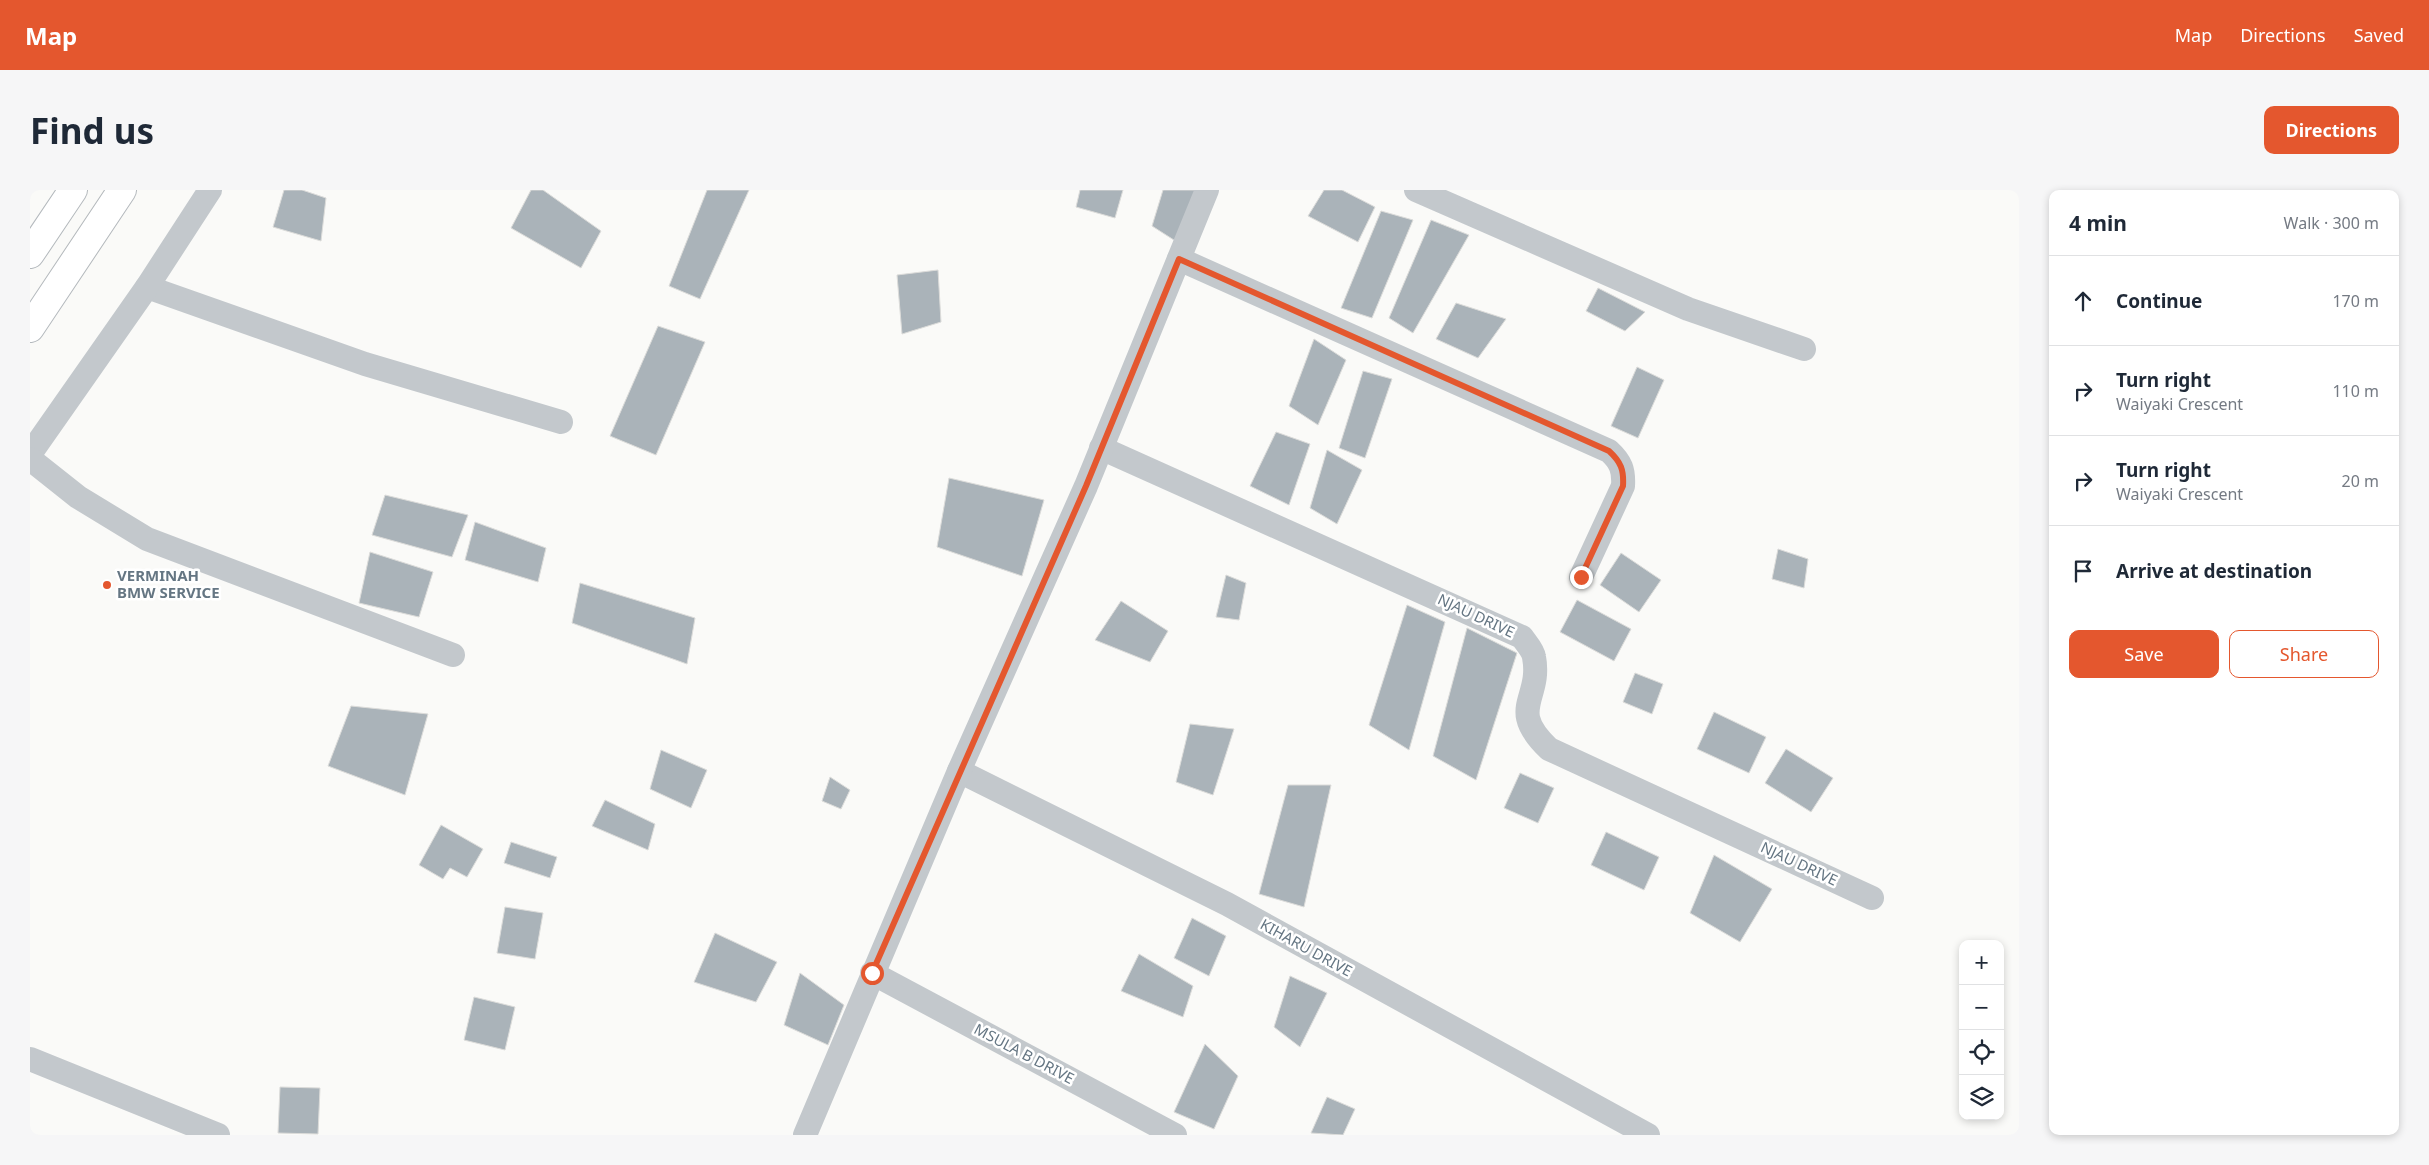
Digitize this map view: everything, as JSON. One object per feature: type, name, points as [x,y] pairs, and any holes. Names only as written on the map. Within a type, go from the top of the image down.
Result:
[{"type":"highway","points":[[30,254],[73,190]]},
{"type":"highway","points":[[30,328],[122,190]]},
{"type":"street","points":[[30,454],[147,287],[210,190]]},
{"type":"street","points":[[804,1135],[959,771],[1101,448],[1207,190]]},
{"type":"street","points":[[1416,190],[1688,309],[1804,349]]},
{"type":"street","points":[[1179,259],[1609,451],[1620,461],[1624,474],[1623,486],[1581,577]]},
{"type":"street","points":[[147,287],[365,364],[561,422]]},
{"type":"street","name":"NJAU DRIVE","points":[[1101,448],[1522,637],[1534,655],[1535,671],[1526,715],[1534,734],[1549,749],[1872,898]]},
{"type":"street","points":[[30,459],[78,497],[147,539],[453,656]]},
{"type":"street","name":"KIHARU DRIVE","points":[[959,771],[1227,904],[1648,1135]]},
{"type":"street","name":"MSULA B DRIVE","points":[[872,973],[1175,1135]]},
{"type":"street","points":[[30,1059],[218,1135]]},
{"type":"building","points":[[284,190],[302,190],[326,198],[321,241],[273,227]]},
{"type":"building","points":[[531,190],[543,190],[601,231],[581,268],[511,228]]},
{"type":"building","points":[[707,190],[749,190],[700,299],[669,286]]},
{"type":"building","points":[[1080,190],[1123,190],[1115,218],[1076,207]]},
{"type":"building","points":[[1163,190],[1198,190],[1177,242],[1152,226]]},
{"type":"building","points":[[1324,190],[1342,190],[1375,207],[1358,242],[1308,216]]},
{"type":"building","points":[[1381,211],[1413,220],[1372,318],[1341,308]]},
{"type":"building","points":[[1431,220],[1469,235],[1413,333],[1389,318]]},
{"type":"building","points":[[938,270],[941,322],[902,334],[897,275]]},
{"type":"building","points":[[1598,288],[1645,312],[1625,331],[1586,311]]},
{"type":"building","points":[[1456,303],[1506,319],[1478,358],[1436,339]]},
{"type":"building","points":[[658,326],[705,342],[656,455],[610,436]]},
{"type":"building","points":[[1314,339],[1346,360],[1318,425],[1289,406]]},
{"type":"building","points":[[1637,367],[1664,380],[1638,438],[1611,426]]},
{"type":"building","points":[[1363,371],[1392,379],[1365,458],[1339,448]]},
{"type":"building","points":[[1276,432],[1310,444],[1289,505],[1250,486]]},
{"type":"building","points":[[1327,450],[1362,470],[1337,524],[1310,508]]},
{"type":"building","points":[[949,478],[1044,500],[1022,576],[937,547]]},
{"type":"building","points":[[385,495],[468,515],[452,557],[372,535]]},
{"type":"building","points":[[475,522],[546,548],[538,582],[465,560]]},
{"type":"building","points":[[1778,549],[1808,559],[1804,588],[1772,579]]},
{"type":"building","points":[[370,552],[433,572],[419,617],[359,603]]},
{"type":"building","points":[[1621,553],[1661,580],[1639,612],[1600,585]]},
{"type":"building","points":[[1226,575],[1246,583],[1239,620],[1216,617]]},
{"type":"building","points":[[580,583],[695,618],[687,664],[572,623]]},
{"type":"building","points":[[1577,600],[1631,629],[1614,661],[1560,632]]},
{"type":"building","points":[[1121,601],[1168,631],[1150,662],[1095,640]]},
{"type":"building","points":[[1407,605],[1445,622],[1409,750],[1369,725]]},
{"type":"building","points":[[1467,628],[1517,653],[1476,780],[1433,756]]},
{"type":"building","points":[[1635,673],[1663,684],[1652,714],[1623,702]]},
{"type":"building","points":[[351,706],[428,714],[405,795],[328,766]]},
{"type":"building","points":[[1714,712],[1766,737],[1749,773],[1697,749]]},
{"type":"building","points":[[1190,724],[1234,729],[1213,795],[1176,782]]},
{"type":"building","points":[[1786,749],[1833,778],[1811,812],[1765,783]]},
{"type":"building","points":[[661,750],[707,770],[691,808],[650,789]]},
{"type":"building","points":[[1520,773],[1554,788],[1538,823],[1504,808]]},
{"type":"building","points":[[830,777],[850,790],[841,809],[822,801]]},
{"type":"building","points":[[1288,785],[1331,785],[1304,907],[1259,894]]},
{"type":"building","points":[[605,800],[655,824],[648,850],[592,826]]},
{"type":"building","points":[[441,825],[483,849],[467,877],[450,868],[443,879],[419,865]]},
{"type":"building","points":[[1606,832],[1659,857],[1644,890],[1591,865]]},
{"type":"building","points":[[511,842],[557,857],[550,878],[504,863]]},
{"type":"building","points":[[1714,855],[1772,889],[1740,942],[1690,913]]},
{"type":"building","points":[[505,907],[543,913],[535,959],[497,953]]},
{"type":"building","points":[[1192,918],[1226,936],[1209,976],[1174,958]]},
{"type":"building","points":[[715,933],[777,962],[756,1002],[694,982]]},
{"type":"building","points":[[1139,954],[1193,986],[1183,1017],[1121,991]]},
{"type":"building","points":[[800,973],[844,1005],[828,1045],[784,1025]]},
{"type":"building","points":[[1290,976],[1327,993],[1300,1047],[1274,1027]]},
{"type":"building","points":[[474,997],[515,1007],[505,1050],[464,1040]]},
{"type":"building","points":[[1205,1044],[1238,1076],[1214,1129],[1174,1112]]},
{"type":"building","points":[[280,1087],[320,1088],[318,1134],[278,1133]]},
{"type":"building","points":[[1327,1097],[1355,1109],[1343,1135],[1311,1133]]},
{"type":"place","name":"VERMINAH BMW SERVICE","points":[[107,585]]},
{"type":"route","points":[[872,973],[959,771],[1086,486],[1179,259],[1609,451],[1620,461],[1624,474],[1623,486],[1581,577]]}]
